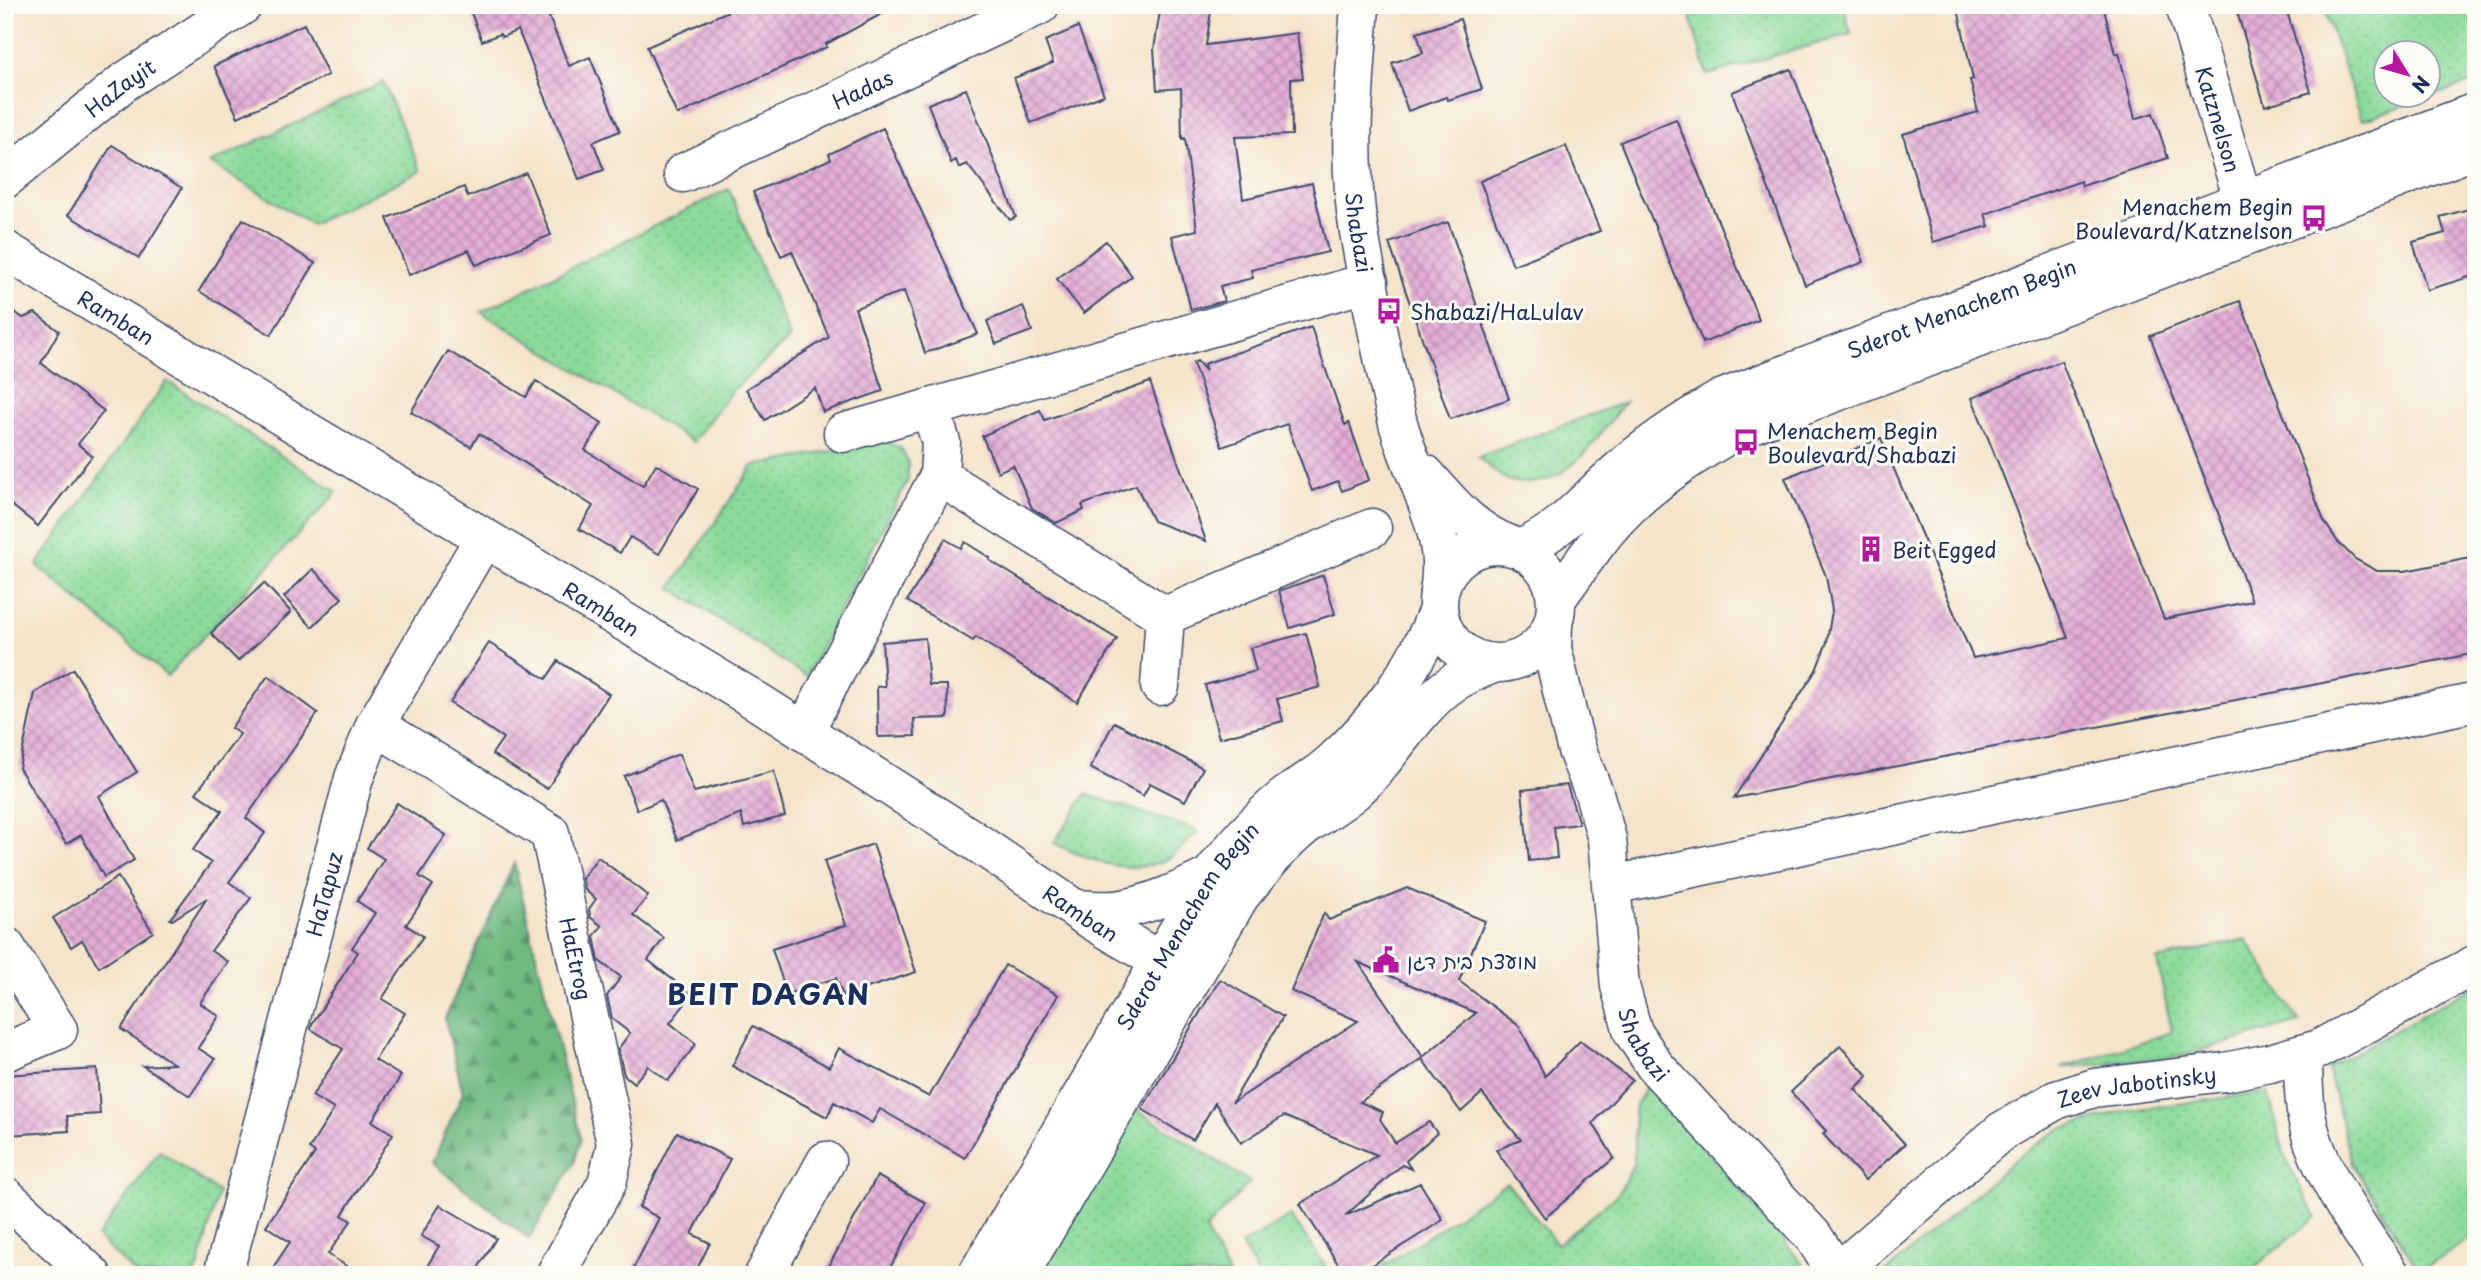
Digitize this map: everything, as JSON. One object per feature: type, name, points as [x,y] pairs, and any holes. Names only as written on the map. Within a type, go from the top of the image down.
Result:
[{"type":"street","name":"HaZayit","points":[[5,179],[124,82],[243,5]]},
{"type":"street","name":"Hadas","points":[[683,173],[1040,5]]},
{"type":"street","name":"Shabazi","points":[[1360,5],[1351,152],[1359,230],[1397,420],[1407,454],[1436,527],[1443,572],[1438,601]]},
{"type":"street","name":"Katznelson","points":[[2185,5],[2249,216]]},
{"type":"street","name":"Sderot Menachem Begin","points":[[1555,611],[1609,527],[1636,500],[1670,471],[1736,430],[2249,216],[2476,112]]},
{"type":"street","name":"Sderot Menachem Begin","points":[[1515,547],[1541,540],[1566,522],[1649,444],[1721,400],[2249,216],[2476,149]]},
{"type":"street","name":"Ramban","points":[[5,250],[804,732],[1175,971]]},
{"type":"street","points":[[843,433],[1369,282]]},
{"type":"street","points":[[804,732],[939,476],[941,442],[930,408]]},
{"type":"street","name":"Shabazi","points":[[1407,454],[1472,524],[1488,536],[1515,547]]},
{"type":"street","points":[[939,476],[1165,616]]},
{"type":"street","points":[[1165,616],[1372,527]]},
{"type":"street","name":"HaTapuz","points":[[223,1275],[354,778],[375,725],[484,538]]},
{"type":"street","points":[[1491,544],[1515,547],[1527,552],[1542,564],[1552,580],[1555,611],[1547,637],[1532,653],[1514,662],[1497,663],[1473,659],[1455,647],[1443,630],[1438,601],[1445,574],[1457,559],[1473,549],[1491,544]]},
{"type":"street","name":"Sderot Menachem Begin","points":[[1019,1275],[1175,971],[1210,876],[1233,846],[1266,813],[1346,750],[1398,685],[1418,654],[1438,601]]},
{"type":"street","name":"Shabazi","points":[[1555,611],[1552,648],[1577,750],[1594,793],[1607,839],[1620,986],[1633,1032],[1655,1066],[1813,1236],[1838,1274]]},
{"type":"street","points":[[1160,686],[1165,616]]},
{"type":"street","name":"Shabazi","points":[[1497,663],[1531,687],[1553,713],[1577,750]]},
{"type":"street","name":"Sderot Menachem Begin","points":[[977,1275],[1175,971],[1268,862],[1305,827],[1351,795],[1372,775],[1425,709],[1445,689],[1468,674],[1497,663]]},
{"type":"street","points":[[1613,885],[2476,702]]},
{"type":"street","name":"HaEtrog","points":[[375,725],[550,832],[616,1144],[607,1182],[555,1275]]},
{"type":"street","points":[[1076,909],[1115,910],[1148,903],[1181,891],[1210,876]]},
{"type":"street","points":[[5,946],[58,1030],[5,1052]]},
{"type":"street","name":"Zeev Jabotinsky","points":[[1838,1274],[2002,1131],[2056,1100],[2094,1087],[2225,1072],[2319,1049],[2476,964]]},
{"type":"street","points":[[2302,1054],[2307,1119],[2320,1161],[2391,1275]]},
{"type":"street","points":[[764,1275],[826,1161]]},
{"type":"street","points":[[5,1196],[92,1275]]},
{"type":"green space","points":[[1687,5],[1843,5],[1851,34],[1707,75]]},
{"type":"green space","points":[[2323,5],[2476,5],[2476,81],[2442,93],[2442,38],[2372,38],[2372,108],[2397,108],[2362,120]]},
{"type":"green space","points":[[383,82],[421,171],[312,224],[210,163]]},
{"type":"green space","points":[[729,189],[790,338],[731,392],[693,442],[481,312]]},
{"type":"green space","points":[[167,381],[337,492],[167,676],[37,565]]},
{"type":"green space","points":[[1625,402],[1576,461],[1562,473],[1546,480],[1528,483],[1508,480],[1478,457]]},
{"type":"green space","points":[[885,441],[902,449],[908,463],[908,480],[806,676],[671,588],[753,466]]},
{"type":"green space","points":[[1086,794],[1199,831],[1170,858],[1151,865],[1123,867],[1095,860],[1054,843]]},
{"type":"green space","points":[[514,863],[581,1139],[574,1163],[529,1239],[432,1163],[463,1093],[445,1018]]},
{"type":"green space","points":[[2246,939],[2299,1022],[2182,1056],[2061,1068],[2172,1032],[2157,960]]},
{"type":"green space","points":[[2476,985],[2476,1234],[2420,1272],[2352,1163],[2328,1068]]},
{"type":"green space","points":[[1647,1084],[1772,1226],[1811,1275],[1370,1275],[1507,1183],[1557,1244],[1618,1194],[1634,1163],[1634,1110]]},
{"type":"green space","points":[[2268,1092],[2285,1157],[2316,1217],[2245,1275],[1891,1275],[1886,1272],[2019,1156],[2060,1129],[2124,1111]]},
{"type":"green space","points":[[1132,1107],[1250,1182],[1205,1230],[1229,1275],[1037,1275]]},
{"type":"green space","points":[[160,1151],[218,1192],[198,1269],[194,1275],[137,1275],[97,1237]]},
{"type":"green space","points":[[1291,1216],[1332,1275],[1259,1275],[1241,1245]]},
{"type":"building","points":[[468,5],[576,5],[549,17],[569,66],[590,57],[620,131],[593,142],[604,170],[579,179],[518,30],[482,41]]},
{"type":"building","points":[[742,5],[898,5],[826,44],[827,47],[677,115],[647,47]]},
{"type":"building","points":[[1161,5],[1212,5],[1206,45],[1297,33],[1303,78],[1291,79],[1292,135],[1235,137],[1243,199],[1312,183],[1328,252],[1251,270],[1253,278],[1220,286],[1224,301],[1191,310],[1172,236],[1197,230],[1185,138],[1182,139],[1181,88],[1157,90],[1154,49]]},
{"type":"building","points":[[1976,5],[2103,5],[2115,54],[2119,53],[2135,119],[2153,113],[2168,158],[2082,186],[2081,181],[1985,214],[1989,226],[1933,242],[1903,134],[1978,112],[1958,9]]},
{"type":"building","points":[[2235,5],[2285,5],[2311,92],[2265,106]]},
{"type":"building","points":[[1460,19],[1482,89],[1448,100],[1446,97],[1408,111],[1392,63],[1423,53],[1417,33]]},
{"type":"building","points":[[304,24],[328,75],[238,117],[214,66]]},
{"type":"building","points":[[1078,27],[1104,95],[1031,123],[1014,78],[1053,63],[1045,41]]},
{"type":"building","points":[[1791,69],[1864,262],[1805,285],[1732,92]]},
{"type":"building","points":[[966,89],[1016,217],[1010,220],[967,164],[959,168],[956,160],[951,163],[928,104]]},
{"type":"building","points":[[1676,119],[1759,320],[1703,343],[1620,142]]},
{"type":"building","points":[[883,128],[978,334],[925,353],[904,291],[855,308],[883,391],[823,412],[815,388],[765,420],[746,389],[829,337],[792,251],[781,256],[753,192],[831,159],[829,154]]},
{"type":"building","points":[[112,145],[182,188],[139,258],[68,215]]},
{"type":"building","points":[[1566,146],[1600,231],[1513,265],[1480,181]]},
{"type":"building","points":[[526,173],[551,235],[476,265],[469,250],[409,275],[387,218],[464,187],[468,197]]},
{"type":"building","points":[[2476,207],[2476,275],[2427,290],[2413,242],[2445,233],[2440,217]]},
{"type":"building","points":[[243,219],[315,263],[271,335],[199,291]]},
{"type":"building","points":[[1448,222],[1509,399],[1450,419],[1389,243]]},
{"type":"building","points":[[1106,241],[1132,276],[1084,313],[1057,279]]},
{"type":"building","name":"Beit Egged","points":[[2240,301],[2324,521],[2338,542],[2355,559],[2377,571],[2405,571],[2476,557],[2476,653],[1734,798],[1816,670],[1827,642],[1832,610],[1826,576],[1785,478],[1881,438],[1973,658],[2068,638],[1972,398],[2061,361],[2164,619],[2252,601],[2150,336]]},
{"type":"building","points":[[5,305],[23,318],[35,313],[59,331],[41,363],[104,411],[78,444],[92,456],[38,526],[5,500]]},
{"type":"building","points":[[1023,306],[1032,331],[996,344],[987,321]]},
{"type":"building","points":[[1311,327],[1345,425],[1349,423],[1369,480],[1342,491],[1338,481],[1312,491],[1287,424],[1222,447],[1193,363],[1197,361],[1206,371],[1204,364]]},
{"type":"building","points":[[448,351],[526,397],[536,381],[602,423],[585,450],[643,486],[656,464],[698,489],[659,554],[630,537],[620,553],[579,529],[593,506],[479,434],[471,447],[411,412]]},
{"type":"building","points":[[1150,382],[1206,541],[1153,521],[1136,485],[1082,505],[1084,510],[1056,523],[1032,508],[1013,465],[998,472],[982,436],[1040,410],[1045,420]]},
{"type":"building","points":[[945,539],[961,548],[965,542],[990,558],[989,560],[1117,639],[1077,702],[976,637],[973,641],[907,601]]},
{"type":"building","points":[[313,569],[342,598],[312,627],[284,597]]},
{"type":"building","points":[[1323,575],[1335,614],[1290,628],[1279,591]]},
{"type":"building","points":[[264,583],[291,612],[238,661],[211,633]]},
{"type":"building","points":[[1306,633],[1320,687],[1277,699],[1283,721],[1219,738],[1205,685],[1256,671],[1250,648]]},
{"type":"building","points":[[925,638],[929,685],[947,685],[948,718],[914,719],[915,736],[878,737],[877,687],[885,686],[882,642]]},
{"type":"building","points":[[489,643],[546,679],[558,661],[609,694],[547,789],[492,754],[503,738],[450,703]]},
{"type":"building","points":[[73,669],[137,772],[99,796],[134,860],[104,877],[81,835],[66,844],[19,768],[35,693]]},
{"type":"building","points":[[268,676],[318,713],[246,818],[265,833],[229,882],[251,898],[211,951],[228,962],[200,1003],[219,1016],[198,1048],[215,1059],[190,1096],[143,1066],[174,1064],[121,1029],[207,898],[170,919],[211,863],[193,850],[222,811],[196,793],[240,734],[231,728]]},
{"type":"building","points":[[1114,722],[1203,768],[1185,801],[1150,783],[1143,796],[1090,768]]},
{"type":"building","points":[[679,754],[694,792],[774,771],[785,816],[744,827],[741,814],[677,840],[661,800],[637,810],[624,776]]},
{"type":"building","points":[[1567,785],[1579,824],[1554,827],[1557,858],[1529,861],[1522,790]]},
{"type":"building","points":[[397,803],[446,835],[419,876],[433,885],[406,925],[423,936],[382,999],[405,1013],[375,1060],[401,1076],[372,1121],[393,1134],[342,1215],[351,1221],[328,1254],[360,1275],[268,1275],[290,1242],[266,1226],[315,1153],[309,1149],[334,1109],[312,1096],[343,1049],[311,1029],[312,1024],[358,952],[352,948],[375,913],[357,901],[384,859],[367,848]]},
{"type":"building","points":[[873,844],[916,972],[843,996],[836,978],[787,994],[772,949],[846,925],[824,861]]},
{"type":"building","points":[[598,857],[648,896],[633,915],[664,938],[648,960],[692,995],[670,1023],[696,1044],[668,1081],[648,1066],[634,1083],[624,1075],[618,1049],[630,1033],[612,1019],[607,996],[621,977],[599,961],[594,936],[602,926],[590,917],[589,909],[596,899],[585,890],[582,878]]},
{"type":"building","points":[[118,877],[153,932],[99,967],[82,940],[71,947],[53,918]]},
{"type":"building","points":[[1407,888],[1485,921],[1459,981],[1519,1026],[1545,1076],[1580,1041],[1632,1080],[1593,1123],[1614,1158],[1545,1218],[1496,1150],[1521,1140],[1482,1093],[1461,1112],[1422,1059],[1360,1102],[1383,1112],[1380,1119],[1395,1143],[1429,1122],[1437,1133],[1406,1161],[1411,1169],[1402,1165],[1345,1216],[1420,1183],[1443,1220],[1356,1275],[1345,1275],[1300,1204],[1377,1155],[1284,1116],[1241,1143],[1215,1103],[1193,1140],[1142,1109],[1220,979],[1283,1017],[1232,1103],[1358,1021],[1291,991],[1324,913],[1329,920]],"holes":[[[1358,962],[1476,1013],[1423,1057]]]},
{"type":"building","points":[[1005,965],[1058,995],[965,1158],[880,1109],[872,1123],[834,1102],[827,1117],[732,1066],[753,1026],[829,1067],[839,1048],[929,1097]]},
{"type":"building","points":[[1840,1046],[1868,1076],[1855,1089],[1905,1144],[1865,1180],[1823,1134],[1826,1131],[1791,1092]]},
{"type":"building","points":[[97,1069],[100,1114],[67,1116],[69,1131],[7,1135],[5,1075]]},
{"type":"building","points":[[677,1132],[730,1159],[692,1234],[710,1243],[694,1275],[630,1275],[659,1218],[639,1207]]},
{"type":"building","points":[[877,1176],[926,1203],[886,1275],[824,1275]]},
{"type":"building","points":[[440,1205],[496,1238],[474,1275],[422,1275],[439,1246],[421,1236]]},
{"type":"place","name":"Menachem Begin Boulevard/Katznelson","points":[[2314,218]]},
{"type":"place","name":"Shabazi/HaLulav","points":[[1389,311]]},
{"type":"place","name":"Menachem Begin Boulevard/Shabazi","points":[[1746,442]]},
{"type":"place","name":"Beit Egged","points":[[1871,549]]},
{"type":"place","name":"מועצת בית דגן","points":[[1386,960]]},
{"type":"district","name":"BEIT DAGAN","points":[[769,993]]}]
